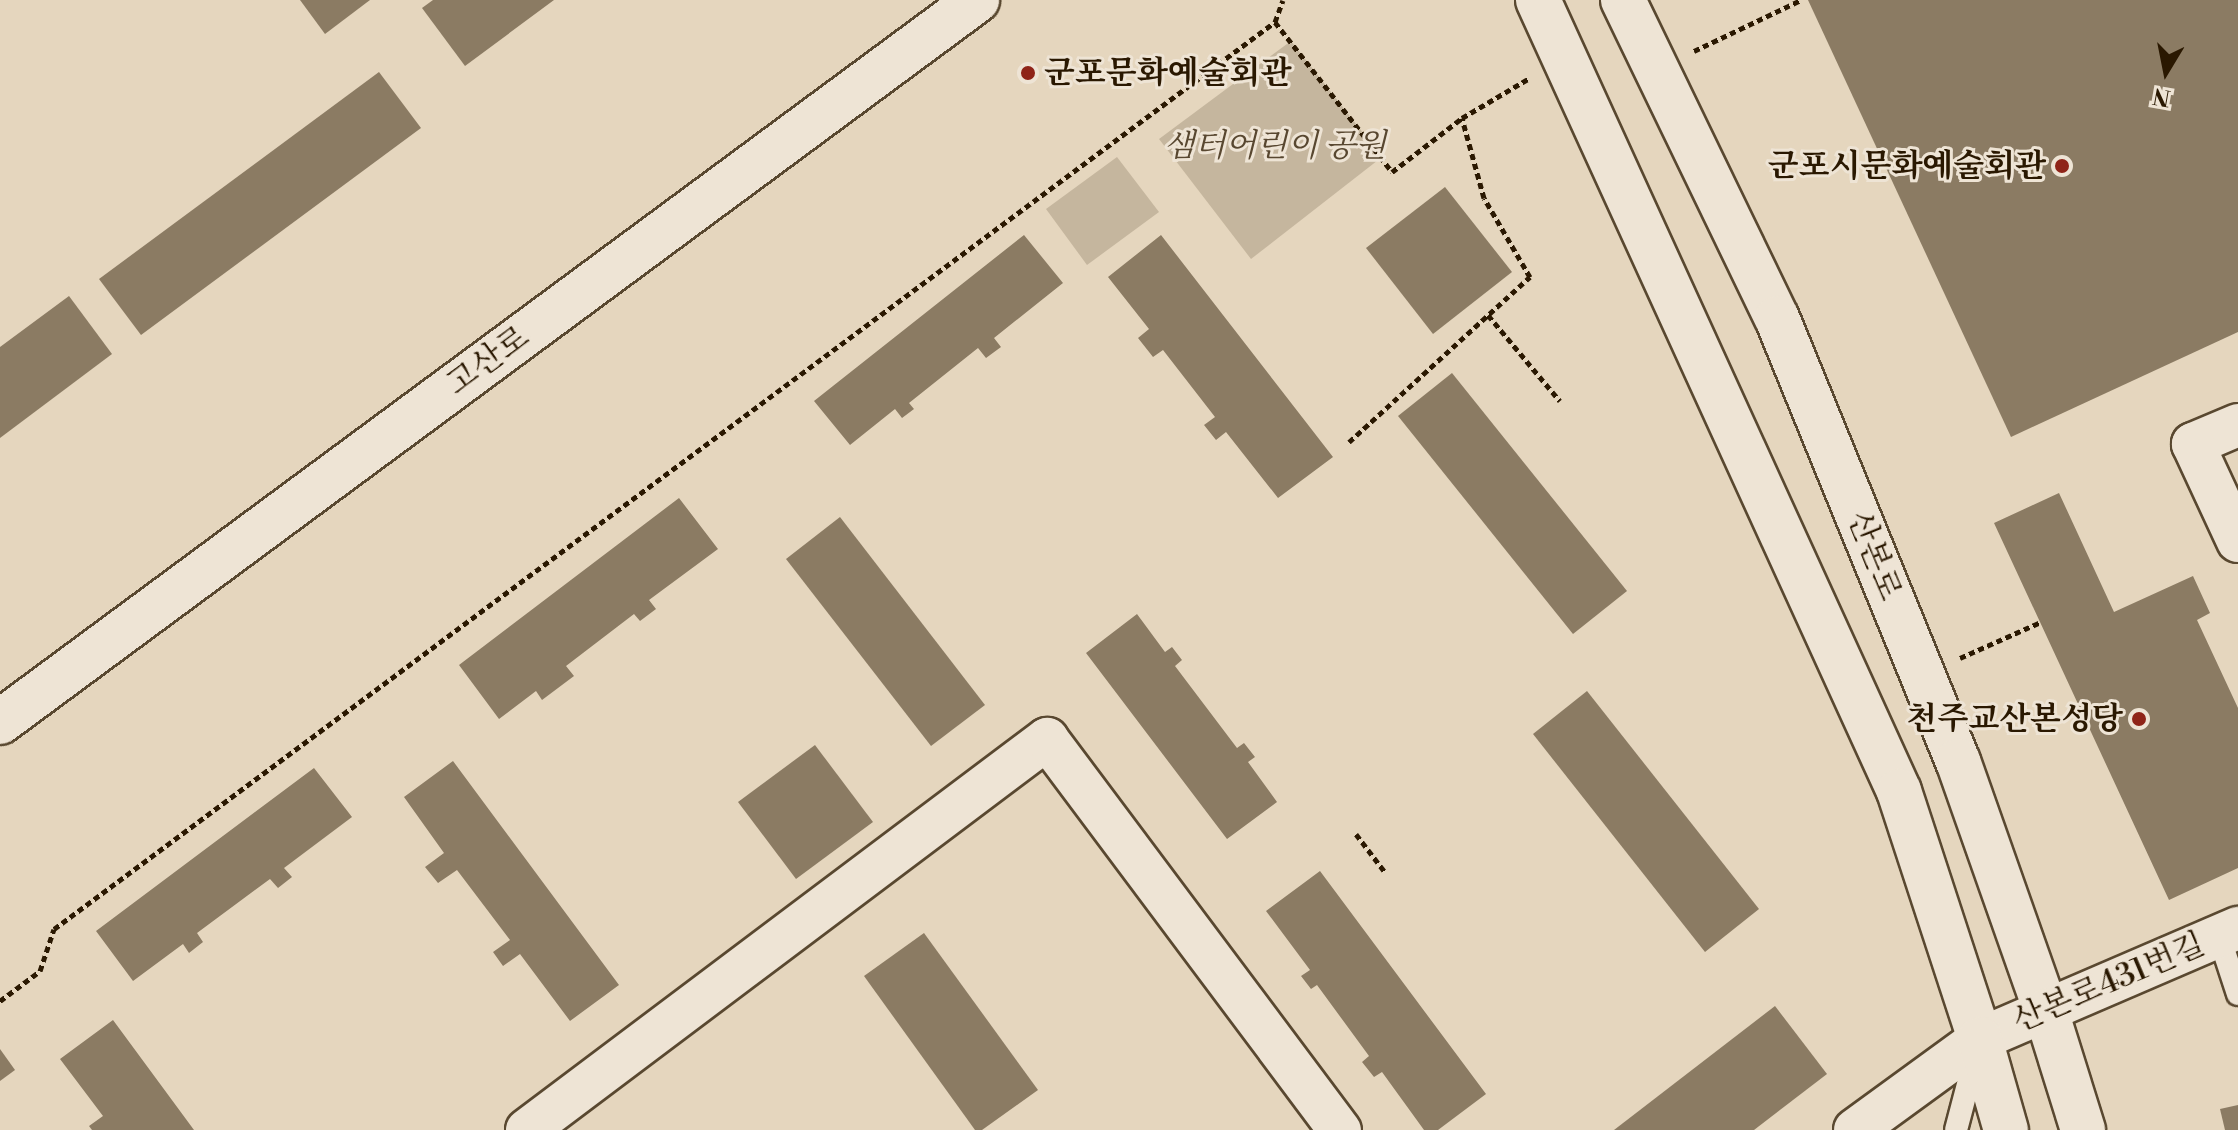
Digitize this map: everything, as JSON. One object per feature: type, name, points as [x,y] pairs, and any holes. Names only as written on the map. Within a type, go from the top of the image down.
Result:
[{"type":"street","name":"고산로","points":[[0,722],[977,0]]},
{"type":"street","points":[[1538,0],[1899,791],[1980,1039],[2006,1130]]},
{"type":"street","name":"산본로","points":[[1623,0],[1777,318],[1958,761],[2046,1011],[2083,1130]]},
{"type":"street","points":[[2238,425],[2193,444],[2238,541]]},
{"type":"street","points":[[527,1130],[1047,739],[1340,1130]]},
{"type":"street","name":"산본로431번길","points":[[1855,1130],[1980,1039],[2228,932]]},
{"type":"lane","points":[[2228,932],[2238,994]]},
{"type":"lane","points":[[1956,1130],[1980,1039]]},
{"type":"path","points":[[0,1001],[40,971],[54,929],[1275,22],[1283,0]]},
{"type":"path","points":[[1658,69],[1801,0]]},
{"type":"path","points":[[1275,22],[1392,172],[1462,118],[1564,58]]},
{"type":"path","points":[[1349,442],[1530,277],[1484,198],[1462,118]]},
{"type":"path","points":[[1488,315],[1560,401]]},
{"type":"path","points":[[1922,674],[2041,622]]},
{"type":"path","points":[[1356,834],[1385,872]]},
{"type":"green space","name":"샘터어린이 공원","points":[[1291,41],[1382,157],[1251,259],[1159,139]]},
{"type":"green space","points":[[1117,157],[1159,212],[1087,265],[1046,209]]},
{"type":"building","points":[[300,0],[370,0],[325,34]]},
{"type":"building","points":[[433,0],[554,0],[465,66],[422,8]]},
{"type":"building","name":"군포시문화예술회관","points":[[1808,0],[2238,0],[2238,332],[2011,437]]},
{"type":"building","points":[[379,72],[421,128],[141,335],[99,279]]},
{"type":"building","points":[[1445,187],[1512,272],[1433,334],[1366,248]]},
{"type":"building","points":[[1024,235],[1063,283],[994,338],[1001,347],[986,358],[978,348],[909,403],[914,409],[902,418],[895,409],[850,445],[814,401]]},
{"type":"building","points":[[1161,235],[1333,457],[1278,498],[1226,432],[1216,440],[1204,425],[1215,417],[1163,350],[1153,357],[1138,338],[1149,329],[1108,277]]},
{"type":"building","points":[[69,296],[112,354],[0,438],[0,347]]},
{"type":"building","points":[[1452,373],[1627,591],[1573,634],[1398,416]]},
{"type":"building","points":[[2059,493],[2114,612],[2193,576],[2210,613],[2197,620],[2238,708],[2238,868],[2169,900],[1994,523]]},
{"type":"building","points":[[679,498],[718,549],[649,600],[656,609],[640,621],[634,614],[566,666],[574,676],[542,700],[536,691],[499,719],[459,665]]},
{"type":"building","points":[[840,517],[985,705],[931,746],[786,559]]},
{"type":"building","points":[[1137,614],[1165,652],[1172,647],[1182,660],[1175,666],[1237,748],[1244,743],[1255,757],[1248,762],[1277,802],[1227,839],[1086,653]]},
{"type":"building","points":[[1587,691],[1759,909],[1705,952],[1533,734]]},
{"type":"building","points":[[815,745],[873,822],[796,879],[738,802]]},
{"type":"building","points":[[453,761],[619,985],[570,1021],[520,954],[503,966],[493,952],[510,940],[457,870],[438,883],[425,867],[444,853],[404,797]]},
{"type":"building","points":[[314,768],[352,817],[284,868],[292,877],[278,888],[270,879],[197,933],[203,942],[189,953],[183,944],[133,981],[96,931]]},
{"type":"building","points":[[1320,871],[1486,1094],[1438,1130],[1424,1130],[1382,1072],[1374,1077],[1362,1062],[1369,1056],[1317,985],[1311,989],[1301,976],[1310,970],[1266,911]]},
{"type":"building","points":[[924,933],[1038,1090],[982,1130],[975,1130],[864,976]]},
{"type":"building","points":[[1775,1006],[1827,1074],[1754,1130],[1614,1130]]},
{"type":"building","points":[[113,1020],[194,1130],[92,1130],[89,1126],[103,1116],[60,1059]]},
{"type":"building","points":[[0,1049],[15,1070],[0,1081]]},
{"type":"building","points":[[2238,1105],[2238,1130],[2225,1130],[2220,1109]]},
{"type":"place","name":"군포문화예술회관","points":[[1028,73]]},
{"type":"place","name":"군포시문화예술회관","points":[[2062,166]]},
{"type":"place","name":"천주교산본성당","points":[[2139,719]]}]
